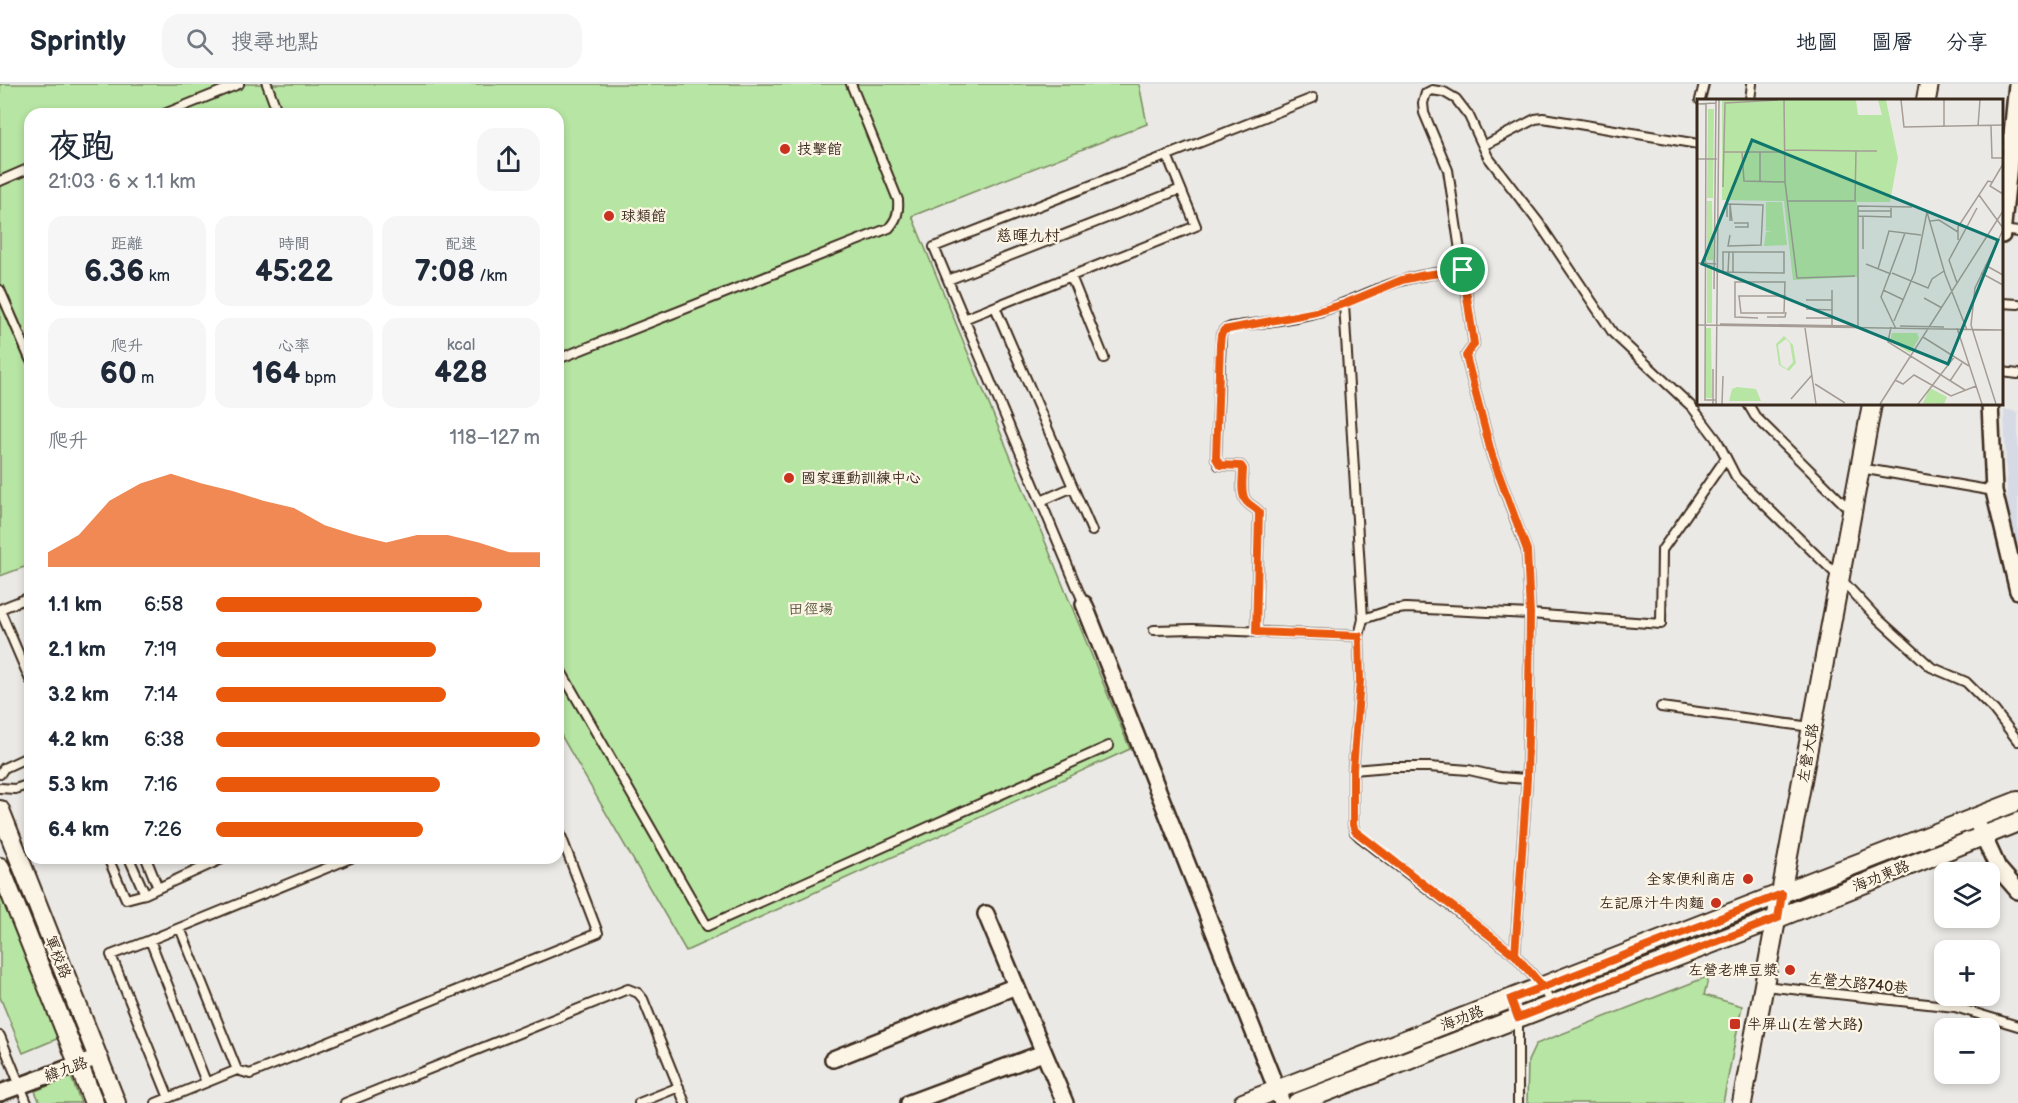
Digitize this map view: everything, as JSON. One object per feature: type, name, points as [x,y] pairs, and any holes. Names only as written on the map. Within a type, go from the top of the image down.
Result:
[{"type":"street","points":[[1926,99],[1929,84]]},
{"type":"street","points":[[2003,226],[2014,151],[2017,84]]},
{"type":"street","name":"左營大路","points":[[1742,1103],[1872,405]]},
{"type":"street","points":[[1990,405],[1994,491],[2018,591]]},
{"type":"street","points":[[1084,604],[1279,1097]]},
{"type":"street","name":"海功東路","points":[[1782,894],[2018,801]]},
{"type":"street","name":"軍校路","points":[[0,810],[116,1103]]},
{"type":"street","points":[[1975,818],[1998,868],[2018,891]]},
{"type":"street","name":"海功東路","points":[[1778,918],[2018,822]]},
{"type":"street","name":"軍校路","points":[[0,867],[94,1103]]},
{"type":"street","name":"海功路","points":[[1243,1103],[1279,1097],[1511,999],[1782,894]]},
{"type":"street","points":[[986,914],[1065,1103]]},
{"type":"street","name":"海功路","points":[[1297,1103],[1778,918]]},
{"type":"street","points":[[833,1059],[1016,986]]},
{"type":"street","points":[[909,1103],[1043,1053]]},
{"type":"street","name":"緯九路","points":[[0,1093],[98,1057]]},
{"type":"lane","points":[[179,108],[239,84]]},
{"type":"lane","points":[[267,84],[276,108]]},
{"type":"lane","points":[[564,357],[889,228],[896,221],[899,210],[898,200],[851,84]]},
{"type":"lane","points":[[1700,99],[1704,84]]},
{"type":"lane","points":[[1750,99],[1752,84]]},
{"type":"lane","points":[[1515,955],[1527,779],[1530,614],[1526,544],[1492,456],[1466,356],[1474,344],[1448,170],[1424,113],[1423,103],[1426,93],[1432,90],[1444,92],[1456,99],[1469,116],[1488,157],[1539,223],[1613,333],[1692,407],[1717,440],[1736,477],[1840,578],[1875,616],[1931,667],[1966,682],[1994,710],[2018,741]]},
{"type":"lane","points":[[1084,604],[934,247],[1313,98]]},
{"type":"lane","points":[[1483,146],[1535,119],[1543,118],[1697,144]]},
{"type":"lane","points":[[964,319],[1196,226],[1167,156]]},
{"type":"lane","points":[[0,181],[24,171]]},
{"type":"lane","points":[[948,280],[1181,189]]},
{"type":"lane","points":[[2003,233],[2018,232]]},
{"type":"lane","points":[[1256,632],[1259,512],[1244,497],[1241,466],[1220,465],[1216,458],[1221,335],[1224,330],[1231,327],[1286,319],[1344,304],[1402,280],[1463,270]]},
{"type":"lane","points":[[1071,276],[1104,358]]},
{"type":"lane","points":[[1,295],[24,346]]},
{"type":"lane","points":[[2003,303],[2018,304]]},
{"type":"lane","points":[[1344,304],[1362,619],[1359,636],[1360,681],[1353,770],[1353,825],[1355,831],[1515,955],[1543,987],[1551,1005]]},
{"type":"lane","points":[[995,307],[1092,531]]},
{"type":"lane","points":[[2003,372],[2018,374]]},
{"type":"lane","points":[[1749,405],[1755,416],[1852,512]]},
{"type":"lane","points":[[1362,619],[1406,608],[1661,624],[1662,550],[1726,458]]},
{"type":"lane","points":[[1860,468],[1994,491]]},
{"type":"lane","points":[[1041,501],[1073,487]]},
{"type":"lane","points":[[24,601],[0,610],[24,666]]},
{"type":"lane","points":[[1155,630],[1193,629],[1359,636]]},
{"type":"lane","points":[[564,676],[707,926],[1109,746]]},
{"type":"lane","points":[[1661,707],[1812,728]]},
{"type":"lane","points":[[0,774],[4,768],[24,759]]},
{"type":"lane","points":[[1353,770],[1429,767],[1469,770],[1500,777],[1527,779]]},
{"type":"lane","points":[[0,788],[15,789],[24,786]]},
{"type":"lane","points":[[156,1103],[237,1070],[250,1074],[598,933],[564,844]]},
{"type":"lane","points":[[111,864],[126,899],[145,894],[211,864]]},
{"type":"lane","points":[[132,864],[145,894]]},
{"type":"lane","points":[[148,864],[158,888]]},
{"type":"lane","points":[[169,1098],[111,955],[336,864]]},
{"type":"lane","points":[[180,928],[237,1070]]},
{"type":"lane","points":[[150,940],[206,1082]]},
{"type":"lane","name":"左營大路740巷","points":[[1765,986],[1955,1007],[2018,1026]]},
{"type":"lane","points":[[345,1103],[628,989],[638,993],[643,999],[685,1103]]},
{"type":"lane","points":[[1511,999],[1518,1018],[1518,1103]]},
{"type":"lane","points":[[0,1036],[27,1103]]},
{"type":"lane","points":[[639,1103],[679,1087]]},
{"type":"shaded area","points":[[2004,409],[2018,412],[2018,551],[2008,515]]},
{"type":"green space","name":"國家運動訓練中心","points":[[0,84],[1139,84],[1147,124],[912,216],[1130,749],[686,951],[564,740],[564,108],[24,108],[24,567],[0,576]]},
{"type":"green space","points":[[0,893],[59,1038],[23,1053],[0,997]]},
{"type":"green space","points":[[1709,976],[1704,995],[1742,1006],[1723,1103],[1527,1103],[1528,1061],[1536,1044]]},
{"type":"green space","points":[[71,1077],[81,1103],[40,1103],[35,1091]]},
{"type":"place","name":"技擊館","points":[[785,149]]},
{"type":"place","name":"球類館","points":[[609,216]]},
{"type":"place","name":"國家運動訓練中心","points":[[789,478]]},
{"type":"place","name":"全家便利商店","points":[[1748,879]]},
{"type":"place","name":"左記原汁牛肉麵","points":[[1716,903]]},
{"type":"place","name":"左營老牌豆漿","points":[[1790,970]]},
{"type":"place","name":"半屏山(左營大路)","points":[[1735,1024]]},
{"type":"district","name":"慈暉九村","points":[[1028,235]]},
{"type":"route","points":[[1463,270],[1402,280],[1344,304],[1316,312],[1224,330],[1220,344],[1216,458],[1220,465],[1241,466],[1244,497],[1259,512],[1256,632],[1359,636],[1360,681],[1353,770],[1353,825],[1355,831],[1515,955],[1543,987],[1511,999],[1518,1018],[1778,918],[1782,894],[1543,987],[1515,955],[1527,779],[1530,614],[1527,550],[1492,456],[1466,356],[1474,344],[1463,270]]},
{"type":"park label","name":"田徑場","points":[[811,609]]}]
